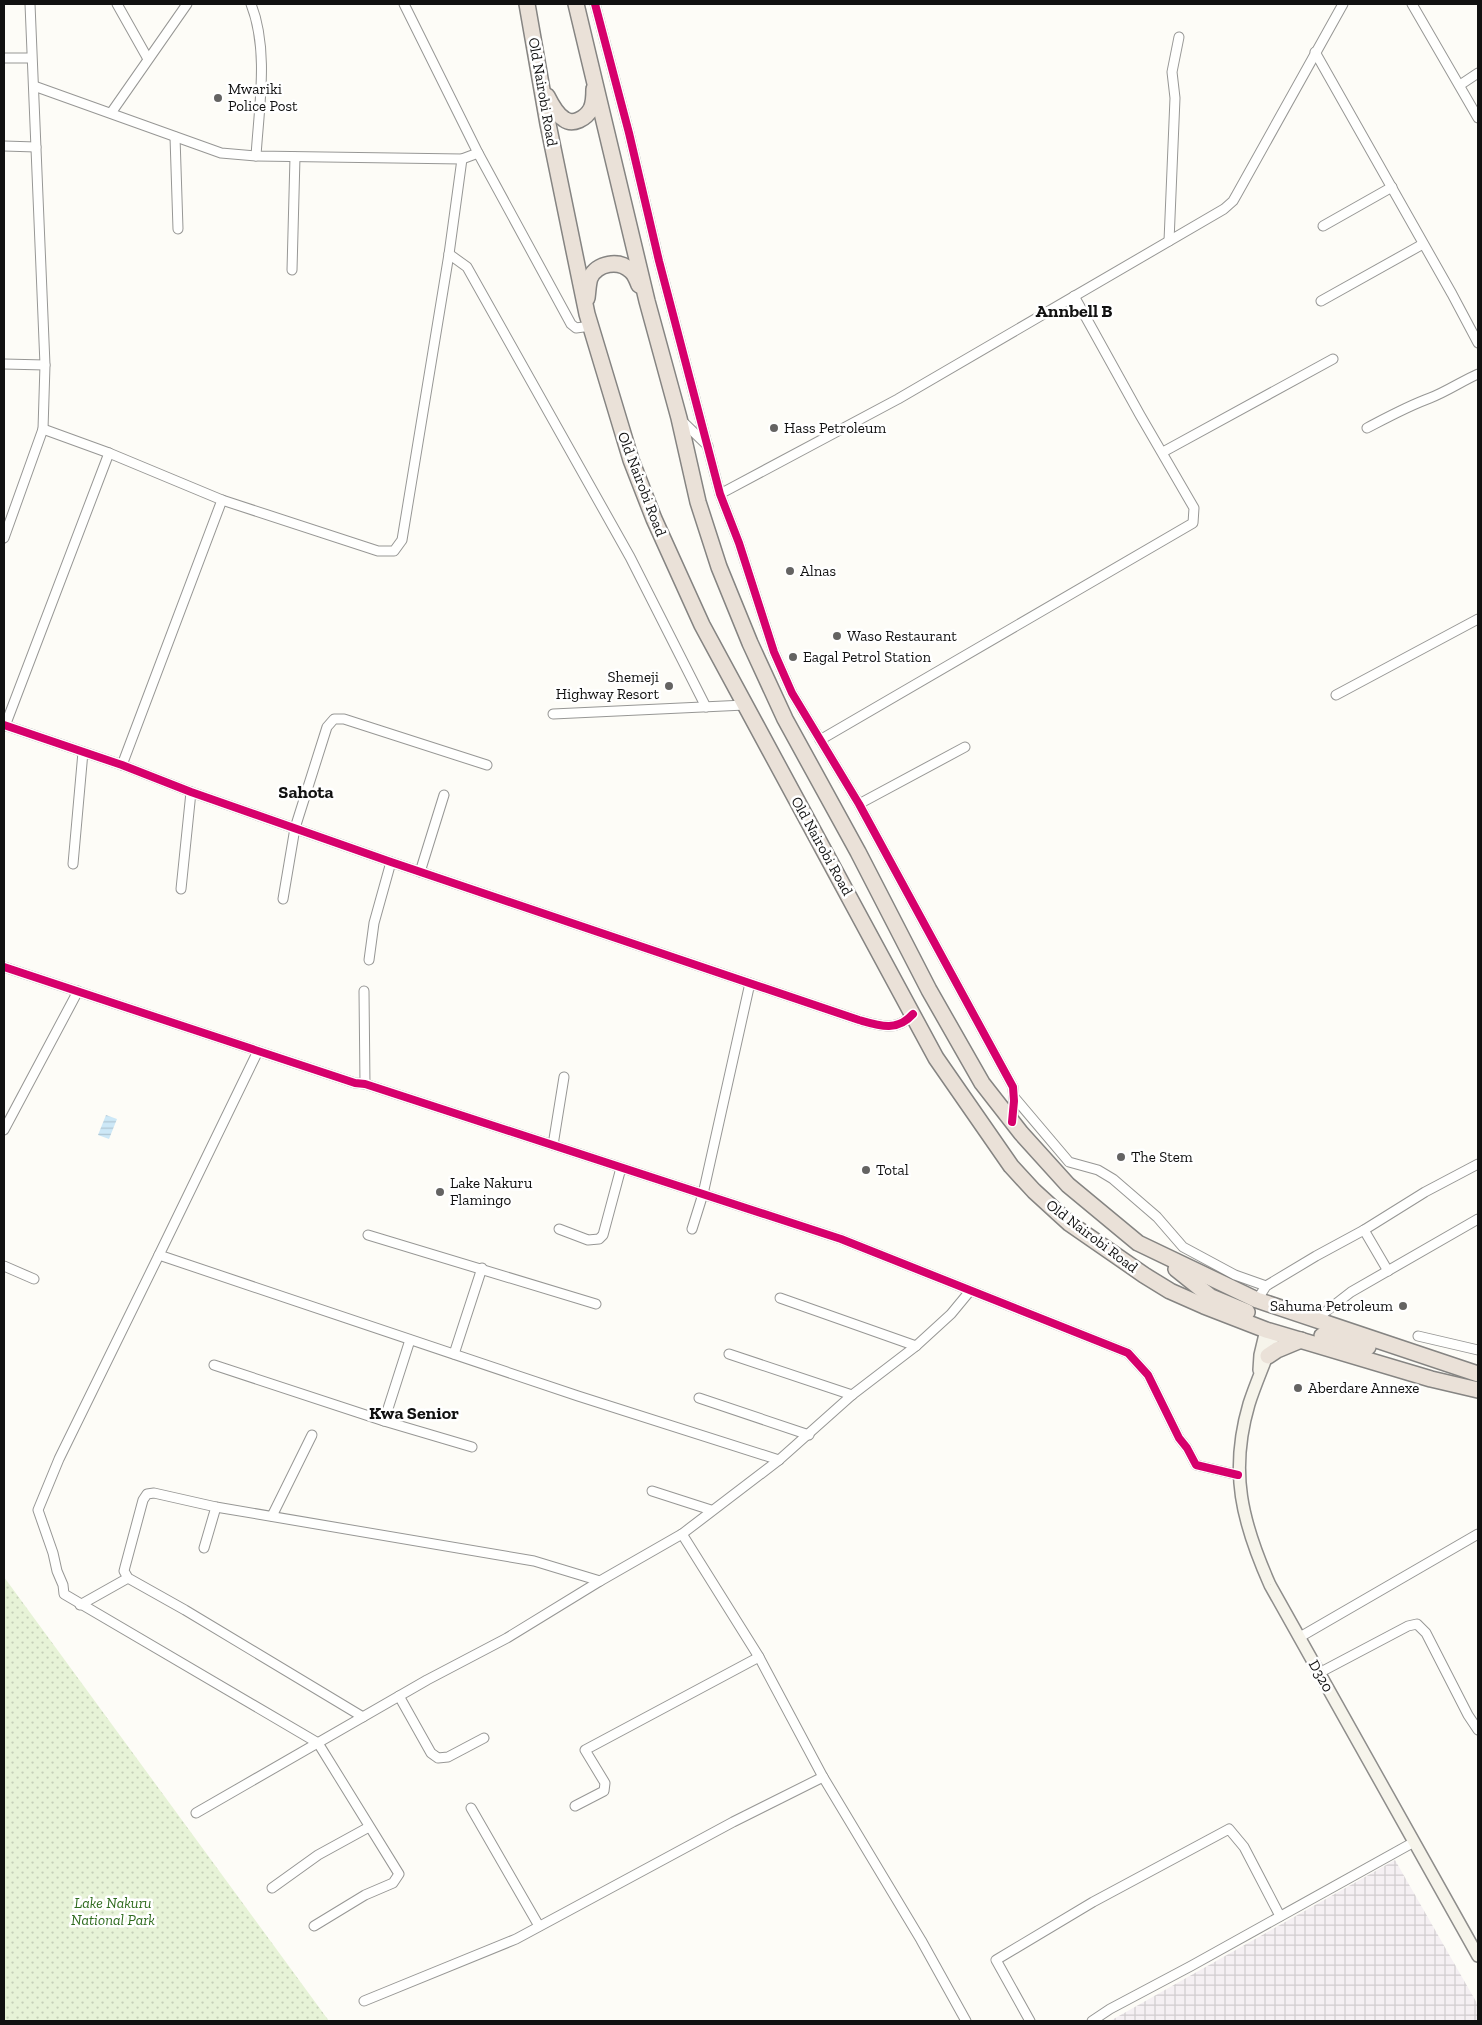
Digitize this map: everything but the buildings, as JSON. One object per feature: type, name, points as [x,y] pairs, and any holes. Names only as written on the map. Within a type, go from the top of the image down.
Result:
[{"type":"highway","name":"Old Nairobi Road","points":[[528,4],[548,124],[589,320],[631,460],[654,519],[702,625],[936,1058],[1011,1166],[1034,1191],[1069,1223],[1170,1291],[1301,1340],[1431,1379],[1478,1390]]},
{"type":"highway","name":"Old Nairobi Road","points":[[576,4],[647,301],[679,418],[698,502],[719,568],[777,702],[948,1024],[982,1083],[1012,1122],[1068,1185],[1138,1243],[1257,1300],[1478,1374]]},
{"type":"highway","points":[[543,88],[553,107],[562,118],[567,121],[576,121],[586,117],[591,110],[594,101],[593,73]]},
{"type":"highway","points":[[589,320],[590,279],[598,269],[607,264],[626,267],[633,272],[647,301]]},
{"type":"highway","points":[[1121,1259],[1129,1260],[1136,1256],[1139,1250],[1138,1243]]},
{"type":"highway","points":[[1162,1256],[1211,1296],[1271,1329],[1287,1326],[1385,1352],[1439,1362]]},
{"type":"highway","points":[[1268,1356],[1301,1340]]},
{"type":"street","points":[[4,538],[44,429],[45,365],[30,4]]},
{"type":"street","points":[[117,4],[148,59]]},
{"type":"street","points":[[111,113],[187,4]]},
{"type":"street","points":[[251,4],[259,29],[262,51],[256,156]]},
{"type":"street","points":[[404,4],[478,153],[572,324],[576,328],[589,320]]},
{"type":"street","points":[[595,4],[629,133],[659,262],[720,494],[739,543],[774,652],[792,693],[859,804],[1013,1087],[1012,1122]]},
{"type":"street","points":[[720,494],[898,399],[1233,202],[1343,4]]},
{"type":"street","points":[[1412,4],[1478,118]]},
{"type":"street","points":[[1169,241],[1175,98],[1172,72],[1178,37]]},
{"type":"street","points":[[1315,52],[1477,340]]},
{"type":"street","points":[[4,58],[31,58]]},
{"type":"street","points":[[1460,85],[1478,73]]},
{"type":"street","points":[[34,86],[221,153],[294,157],[462,159],[478,153]]},
{"type":"street","points":[[175,137],[178,229]]},
{"type":"street","points":[[4,146],[36,147]]},
{"type":"street","points":[[292,270],[294,157]]},
{"type":"street","points":[[44,429],[109,453],[222,500],[378,551],[386,553],[394,551],[402,540],[449,254],[462,159]]},
{"type":"street","points":[[1323,226],[1392,187]]},
{"type":"street","points":[[1320,301],[1424,244]]},
{"type":"street","points":[[449,254],[467,267],[630,557],[706,707]]},
{"type":"street","points":[[820,740],[1193,523],[1194,508],[1074,296]]},
{"type":"street","points":[[1163,452],[1333,359]]},
{"type":"street","points":[[4,364],[45,365]]},
{"type":"street","points":[[1367,428],[1478,374]]},
{"type":"street","points":[[679,418],[708,446]]},
{"type":"street","points":[[109,453],[4,726],[122,765],[191,792],[420,872],[884,1027],[892,1027],[906,1022],[913,1014]]},
{"type":"street","points":[[122,765],[222,500]]},
{"type":"street","points":[[1336,695],[1478,619]]},
{"type":"street","points":[[553,714],[745,705]]},
{"type":"street","points":[[283,899],[295,828],[327,727],[334,719],[344,719],[487,765]]},
{"type":"street","points":[[859,804],[965,747]]},
{"type":"street","points":[[73,864],[83,752]]},
{"type":"street","points":[[181,889],[191,792]]},
{"type":"street","points":[[420,872],[444,795]]},
{"type":"street","points":[[369,960],[374,923],[391,862]]},
{"type":"street","points":[[4,967],[354,1083],[365,1084],[841,1239],[1128,1354],[1148,1375],[1179,1438],[1196,1465],[1238,1475]]},
{"type":"street","points":[[692,1229],[704,1194],[750,983]]},
{"type":"street","points":[[4,1130],[78,991]]},
{"type":"street","points":[[364,991],[365,1084]]},
{"type":"street","points":[[258,1051],[58,1459],[38,1510],[63,1585],[64,1594],[318,1742],[399,1874],[392,1883],[365,1895],[314,1926]]},
{"type":"street","points":[[552,1145],[564,1077]]},
{"type":"street","points":[[1014,1097],[1069,1162],[1098,1170],[1113,1180],[1157,1218],[1183,1247],[1234,1274],[1266,1286]]},
{"type":"street","points":[[1257,1300],[1266,1286],[1364,1230],[1425,1192],[1478,1164]]},
{"type":"street","points":[[559,1229],[588,1240],[600,1239],[603,1235],[621,1168]]},
{"type":"street","points":[[1315,1320],[1351,1292],[1478,1219]]},
{"type":"street","points":[[1364,1230],[1388,1271]]},
{"type":"street","points":[[368,1235],[596,1304]]},
{"type":"street","points":[[159,1255],[410,1340],[779,1460]]},
{"type":"street","points":[[4,1266],[34,1279]]},
{"type":"street","points":[[454,1354],[482,1268]]},
{"type":"street","points":[[196,1813],[427,1680],[507,1638],[682,1534],[779,1460],[852,1395],[916,1346],[951,1314],[970,1291]]},
{"type":"street","points":[[780,1298],[916,1346]]},
{"type":"street","name":"D320","points":[[1271,1329],[1268,1356],[1259,1375],[1243,1427],[1238,1475],[1244,1509],[1260,1561],[1270,1585],[1319,1673],[1384,1784],[1414,1842],[1474,1942],[1478,1956]]},
{"type":"street","name":"D320","points":[[1259,1375],[1260,1355],[1271,1329]]},
{"type":"street","points":[[1418,1336],[1478,1350]]},
{"type":"street","points":[[384,1421],[410,1340]]},
{"type":"street","points":[[729,1354],[852,1395]]},
{"type":"street","points":[[214,1365],[384,1421],[472,1446]]},
{"type":"street","points":[[699,1398],[809,1434]]},
{"type":"street","points":[[272,1516],[312,1435]]},
{"type":"street","points":[[652,1491],[711,1510]]},
{"type":"street","points":[[363,1717],[128,1578],[124,1571],[143,1500],[148,1494],[154,1493],[216,1507],[534,1561],[600,1581]]},
{"type":"street","points":[[204,1548],[216,1507]]},
{"type":"street","points":[[682,1534],[759,1657],[823,1777],[921,1940],[966,2021]]},
{"type":"street","points":[[1300,1637],[1478,1534]]},
{"type":"street","points":[[80,1604],[128,1578]]},
{"type":"street","points":[[1319,1673],[1408,1626],[1417,1624],[1426,1633],[1468,1715],[1478,1730]]},
{"type":"street","points":[[575,1806],[604,1791],[605,1783],[585,1750],[759,1657]]},
{"type":"street","points":[[399,1696],[431,1753],[438,1758],[448,1757],[484,1738]]},
{"type":"street","points":[[364,2001],[516,1939],[725,1826],[823,1777]]},
{"type":"street","points":[[471,1808],[540,1926]]},
{"type":"street","points":[[272,1888],[318,1855],[369,1827]]},
{"type":"street","points":[[1030,2021],[996,1960],[1093,1902],[1229,1829],[1244,1847],[1280,1916]]},
{"type":"street","points":[[1092,2021],[1110,2009],[1414,1842]]},
{"type":"shaded area","points":[[1395,1860],[1478,2005],[1478,2021],[1110,2021]]},
{"type":"green space","name":"Lake Nakuru National Park","points":[[4,1577],[329,2021],[4,2021]]},
{"type":"water","points":[[106,1115],[117,1119],[109,1139],[98,1135]]},
{"type":"cycle path","points":[[595,4],[629,133],[659,261],[720,494],[739,543],[774,652],[792,693],[859,804],[1013,1087],[1012,1122]]},
{"type":"cycle path","points":[[4,725],[122,765],[191,792],[391,862],[859,1020],[888,1026],[901,1023],[913,1014]]},
{"type":"cycle path","points":[[4,967],[355,1083],[365,1084],[841,1239],[1128,1353],[1148,1375],[1179,1438],[1196,1465],[1238,1475]]},
{"type":"place","name":"Mwariki Police Post","points":[[218,98]]},
{"type":"place","name":"Hass Petroleum","points":[[774,428]]},
{"type":"place","name":"Alnas","points":[[790,571]]},
{"type":"place","name":"Waso Restaurant","points":[[837,636]]},
{"type":"place","name":"Eagal Petrol Station","points":[[793,657]]},
{"type":"place","name":"Shemeji Highway Resort","points":[[669,686]]},
{"type":"place","name":"The Stem","points":[[1121,1157]]},
{"type":"place","name":"Total","points":[[866,1170]]},
{"type":"place","name":"Lake Nakuru Flamingo","points":[[440,1192]]},
{"type":"place","name":"Sahuma Petroleum","points":[[1403,1306]]},
{"type":"place","name":"Aberdare Annexe","points":[[1298,1388]]},
{"type":"district","name":"Annbell B","points":[[1074,311]]},
{"type":"district","name":"Sahota","points":[[306,792]]},
{"type":"district","name":"Kwa Senior","points":[[414,1413]]}]
